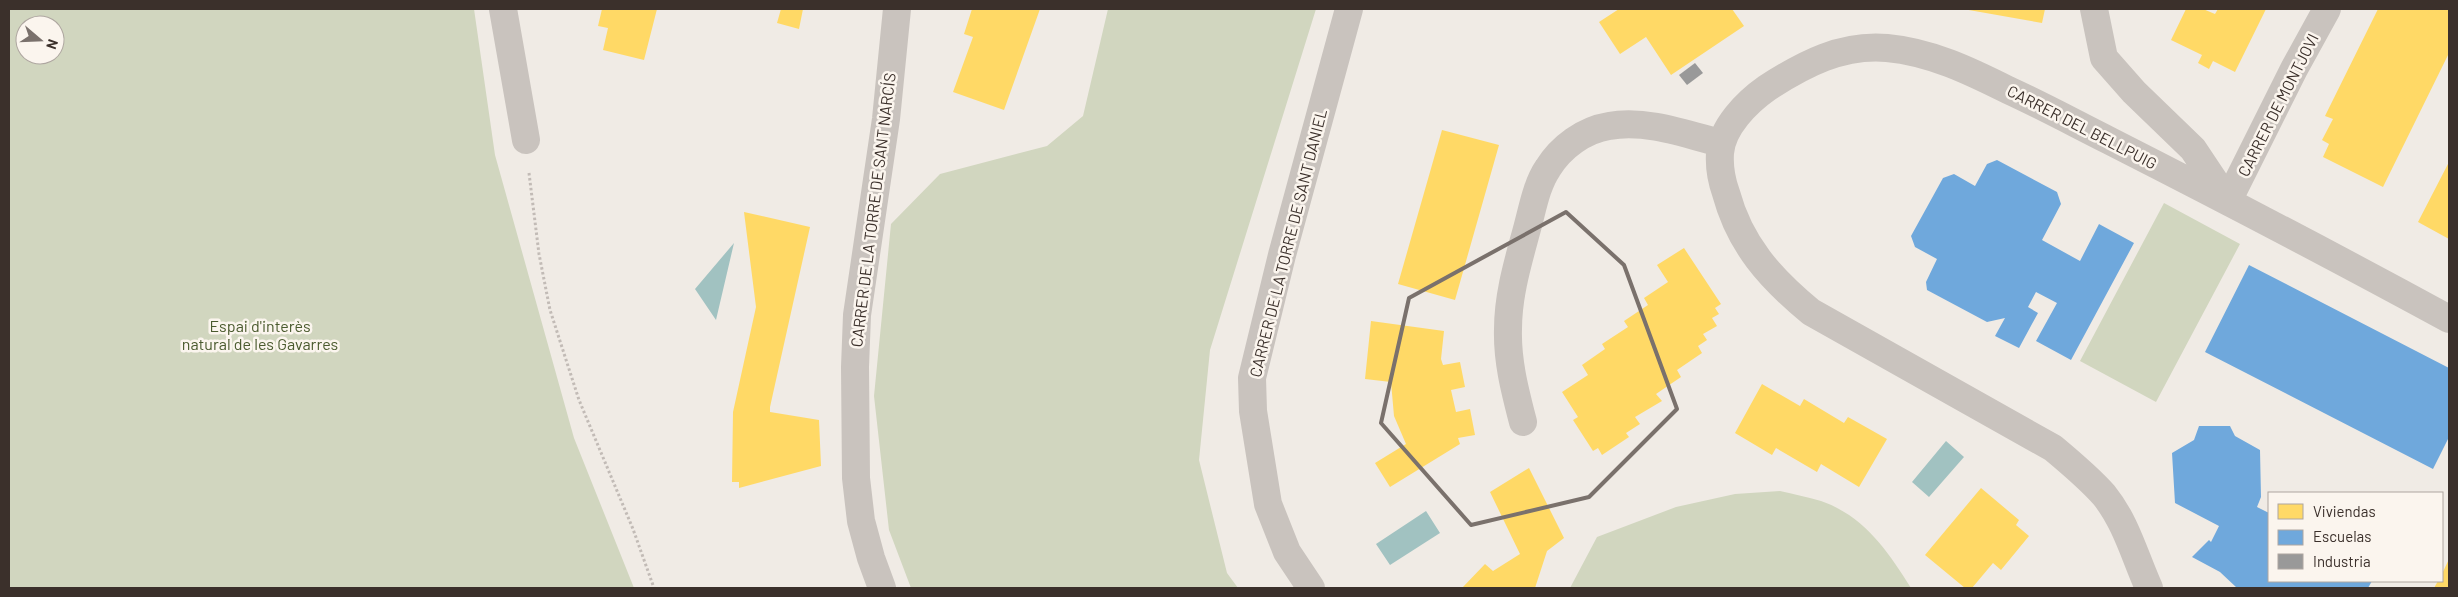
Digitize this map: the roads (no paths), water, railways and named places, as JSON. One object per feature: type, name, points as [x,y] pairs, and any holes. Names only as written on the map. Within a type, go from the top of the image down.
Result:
[{"type":"street","points":[[503,9],[526,140]]},
{"type":"street","name":"CARRER DE LA TORRE DE SANT NARCÍS","points":[[882,588],[871,558],[861,521],[856,478],[855,367],[858,315],[886,119],[897,9]]},
{"type":"street","name":"CARRER DE LA TORRE DE SANT DANIEL","points":[[1311,588],[1287,552],[1268,504],[1255,430],[1252,378],[1282,255],[1349,9]]},
{"type":"street","points":[[2094,9],[2104,58],[2134,92],[2193,149],[2228,201]]},
{"type":"street","name":"CARRER DE MONTJOVI","points":[[2228,201],[2294,69],[2327,9]]},
{"type":"street","name":"CARRER DEL BELLPUIG","points":[[2149,588],[2126,532],[2105,497],[2084,474],[2053,448],[1811,312],[1784,289],[1758,261],[1738,229],[1718,168],[1720,143],[1738,115],[1759,94],[1812,61],[1862,47],[1888,48],[1920,54],[1957,65],[2228,201],[2449,319]]},
{"type":"street","points":[[1523,422],[1508,356],[1508,328],[1512,283],[1536,195],[1548,168],[1565,147],[1585,134],[1609,126],[1636,125],[1672,130],[1720,143]]},
{"type":"water","points":[[734,243],[716,320],[695,289]]},
{"type":"water","points":[[1946,441],[1964,457],[1929,497],[1912,482]]},
{"type":"water","points":[[1426,511],[1440,533],[1390,565],[1376,544]]},
{"type":"park label","name":"Espai d'interès natural de les Gavarres","points":[[260,335]]}]
